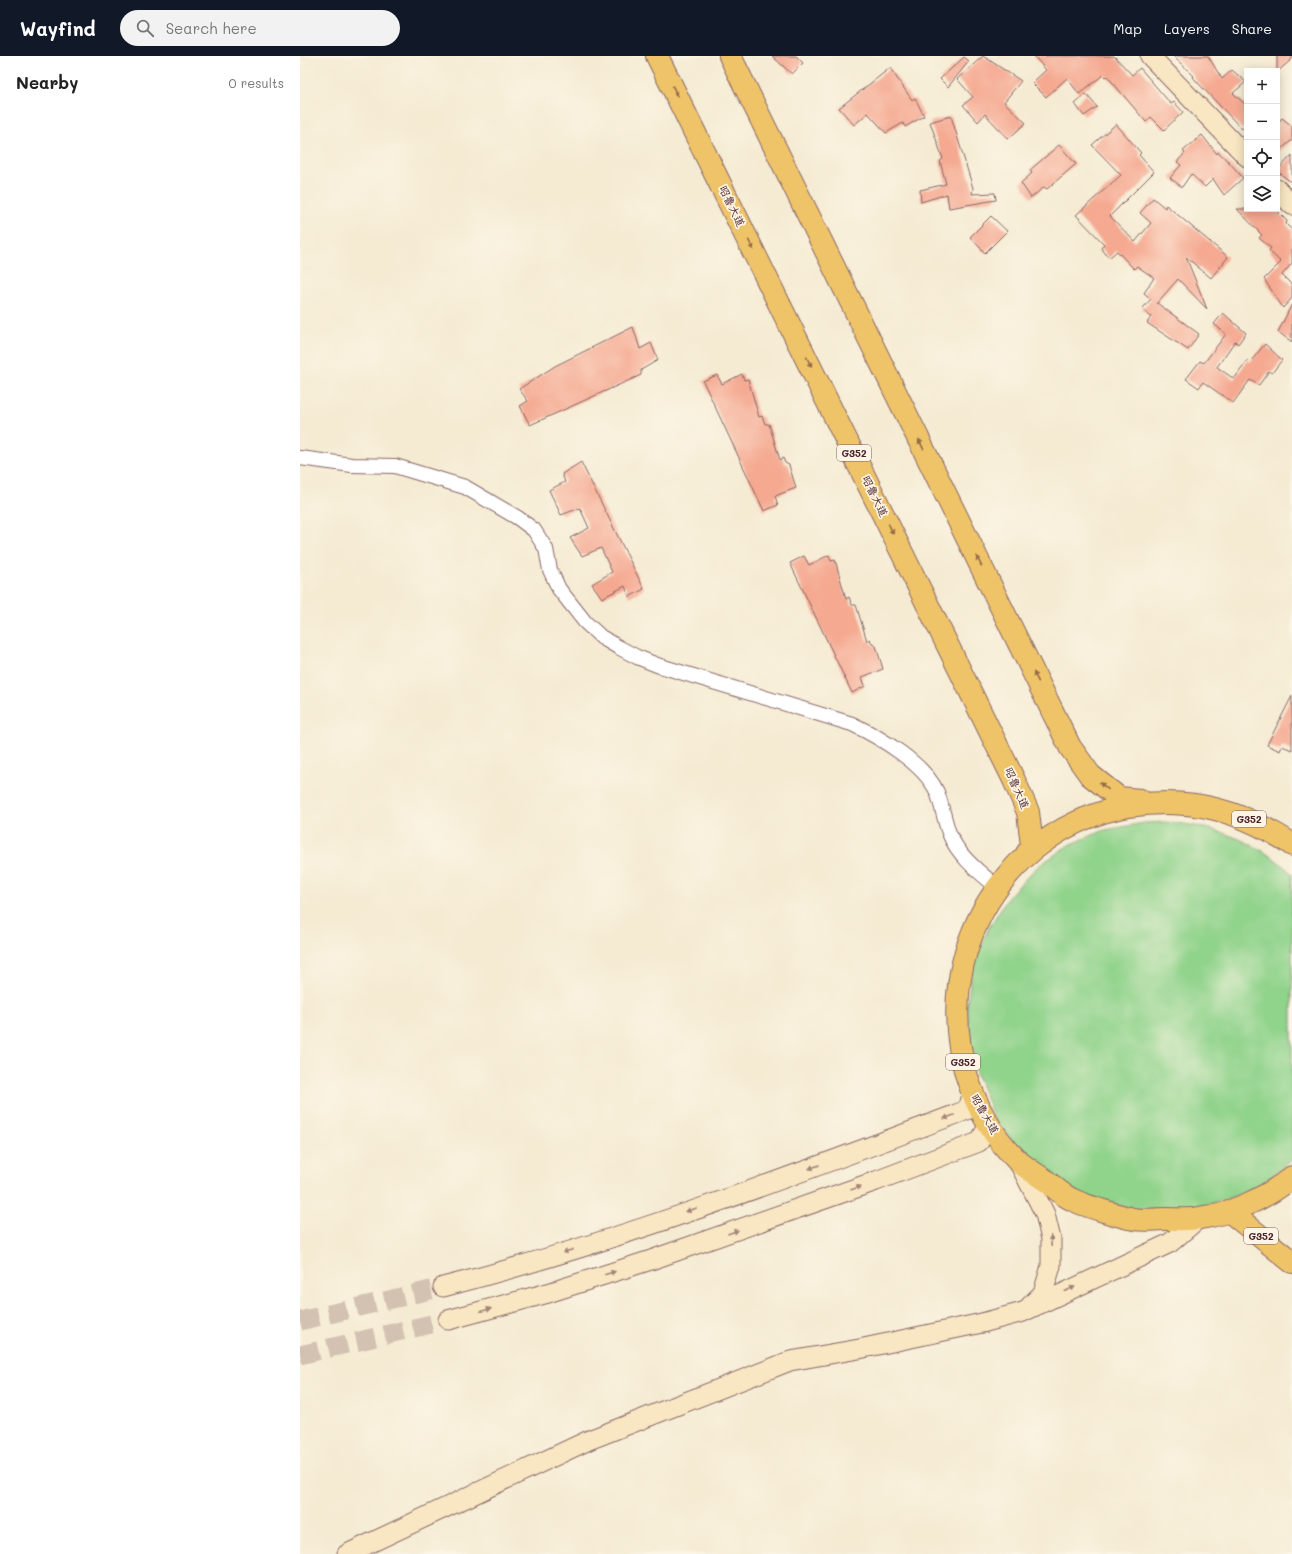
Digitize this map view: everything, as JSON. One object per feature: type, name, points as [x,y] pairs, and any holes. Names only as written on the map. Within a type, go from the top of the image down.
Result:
[{"type":"highway","name":"昭鲁大道","points":[[657,56],[1014,780],[1028,812],[1032,846],[1026,855],[997,886],[976,924],[961,964],[956,1007],[959,1050],[972,1092],[989,1125],[1018,1161],[1072,1200],[1134,1219],[1199,1218],[1229,1211],[1258,1199],[1292,1177]]},
{"type":"highway","name":"昭鲁大道","points":[[730,56],[1070,747],[1090,775],[1119,798],[1153,802],[1200,804],[1246,818],[1290,843]]},
{"type":"highway","name":"昭鲁大道","points":[[1026,855],[1064,828],[1107,810],[1153,802]]},
{"type":"highway","name":"G352","points":[[1229,1211],[1292,1262]]},
{"type":"main road","points":[[1150,56],[1244,154]]},
{"type":"main road","points":[[1280,192],[1292,204]]},
{"type":"main road","points":[[443,1286],[539,1260],[641,1228],[865,1149],[967,1110],[972,1092]]},
{"type":"main road","points":[[448,1320],[548,1293],[651,1260],[876,1181],[979,1142],[989,1125]]},
{"type":"main road","points":[[1018,1161],[1045,1214],[1051,1239],[1051,1266],[1043,1293],[1023,1312]]},
{"type":"main road","points":[[347,1554],[589,1440],[790,1361],[859,1349],[982,1323],[1023,1312],[1170,1243],[1199,1218]]},
{"type":"street","points":[[300,458],[352,465],[395,466],[465,487],[518,518],[534,530],[546,549],[550,570],[559,589],[585,622],[601,637],[637,657],[852,724],[871,733],[907,758],[924,773],[936,791],[949,834],[974,868],[997,886]]},
{"type":"green space","points":[[1164,822],[1199,827],[1232,836],[1249,843],[1264,852],[1279,862],[1292,874],[1292,1159],[1268,1179],[1233,1197],[1196,1208],[1137,1211],[1081,1195],[1031,1163],[994,1118],[972,1063],[967,1004],[973,966],[988,929],[1009,896],[1037,867],[1069,845],[1105,830],[1144,823]]},
{"type":"building","points":[[772,56],[796,56],[803,63],[792,74]]},
{"type":"building","points":[[983,56],[1021,81],[1004,102],[1026,123],[1008,139],[985,114],[978,122],[963,105],[973,97],[957,79]]},
{"type":"building","points":[[1034,56],[1114,56],[1132,75],[1140,68],[1171,104],[1174,102],[1183,112],[1164,130],[1151,117],[1146,122],[1107,76],[1105,77],[1103,75],[1079,94],[1067,78],[1046,97],[1032,83],[1046,70]]},
{"type":"building","points":[[1173,56],[1208,56],[1222,79],[1232,70],[1244,80],[1244,84],[1233,93],[1244,103],[1244,127],[1242,129],[1198,83],[1193,77],[1194,76]]},
{"type":"building","points":[[1277,56],[1292,56],[1292,59],[1280,69],[1280,68],[1277,68]]},
{"type":"building","points":[[964,57],[969,61],[948,87],[940,79]]},
{"type":"building","points":[[890,68],[912,100],[915,98],[924,116],[905,127],[903,123],[886,133],[868,113],[854,125],[839,108]]},
{"type":"building","points":[[1086,94],[1097,107],[1084,116],[1075,104]]},
{"type":"building","points":[[951,116],[973,188],[972,194],[995,193],[996,200],[949,208],[947,194],[921,202],[920,190],[946,184],[940,161],[943,159],[930,122]]},
{"type":"building","points":[[1282,118],[1292,126],[1292,140],[1280,150],[1280,140],[1280,120]]},
{"type":"building","points":[[1116,124],[1141,153],[1139,155],[1154,172],[1110,216],[1135,242],[1151,223],[1140,213],[1153,198],[1165,208],[1166,205],[1228,257],[1211,278],[1186,257],[1207,309],[1178,279],[1157,303],[1199,334],[1188,350],[1147,323],[1151,317],[1142,309],[1151,299],[1144,293],[1154,278],[1137,266],[1134,269],[1117,251],[1109,258],[1101,248],[1104,244],[1076,215],[1121,175],[1092,145]]},
{"type":"building","points":[[1202,135],[1217,154],[1218,152],[1228,161],[1243,178],[1224,195],[1213,179],[1205,187],[1191,174],[1182,187],[1170,178],[1181,165],[1177,162],[1185,153],[1183,151]]},
{"type":"building","points":[[1059,145],[1076,164],[1047,189],[1044,187],[1031,198],[1021,183],[1032,173],[1030,170]]},
{"type":"building","points":[[1292,155],[1292,183],[1280,173],[1280,168]]},
{"type":"building","points":[[1237,209],[1244,209],[1244,212],[1278,212],[1287,221],[1286,224],[1292,230],[1292,263],[1282,275],[1292,285],[1292,298],[1283,308],[1264,279],[1281,262],[1269,251],[1271,248],[1259,238],[1262,235]]},
{"type":"building","points":[[991,216],[1007,231],[985,253],[970,237]]},
{"type":"building","points":[[1292,304],[1292,342],[1278,332]]},
{"type":"building","points":[[1223,313],[1246,333],[1238,344],[1235,341],[1217,367],[1234,379],[1248,360],[1250,362],[1265,344],[1282,360],[1272,373],[1269,371],[1259,385],[1250,380],[1233,403],[1203,382],[1199,388],[1186,379],[1200,361],[1204,363],[1226,334],[1214,324]]},
{"type":"building","points":[[633,327],[640,349],[651,343],[658,360],[641,370],[641,375],[530,425],[520,406],[528,401],[519,389],[555,366]]},
{"type":"building","points":[[742,374],[744,380],[748,379],[759,417],[762,416],[765,424],[769,424],[780,460],[783,458],[785,463],[789,465],[796,488],[775,496],[778,505],[764,511],[703,381],[717,375],[722,384]]},
{"type":"building","points":[[581,462],[644,589],[629,597],[625,586],[602,598],[592,584],[612,572],[601,548],[582,556],[570,538],[589,528],[580,508],[561,515],[549,490],[565,482],[562,474]]},
{"type":"building","points":[[829,555],[831,561],[835,560],[846,599],[849,597],[852,605],[856,605],[867,641],[870,639],[872,644],[876,646],[883,669],[862,677],[865,686],[852,693],[790,563],[804,556],[809,565]]},
{"type":"building","points":[[1292,696],[1292,750],[1282,746],[1280,751],[1267,745]]},
{"type":"tunnel","points":[[300,1321],[443,1287]]},
{"type":"tunnel","points":[[300,1355],[448,1320]]}]
